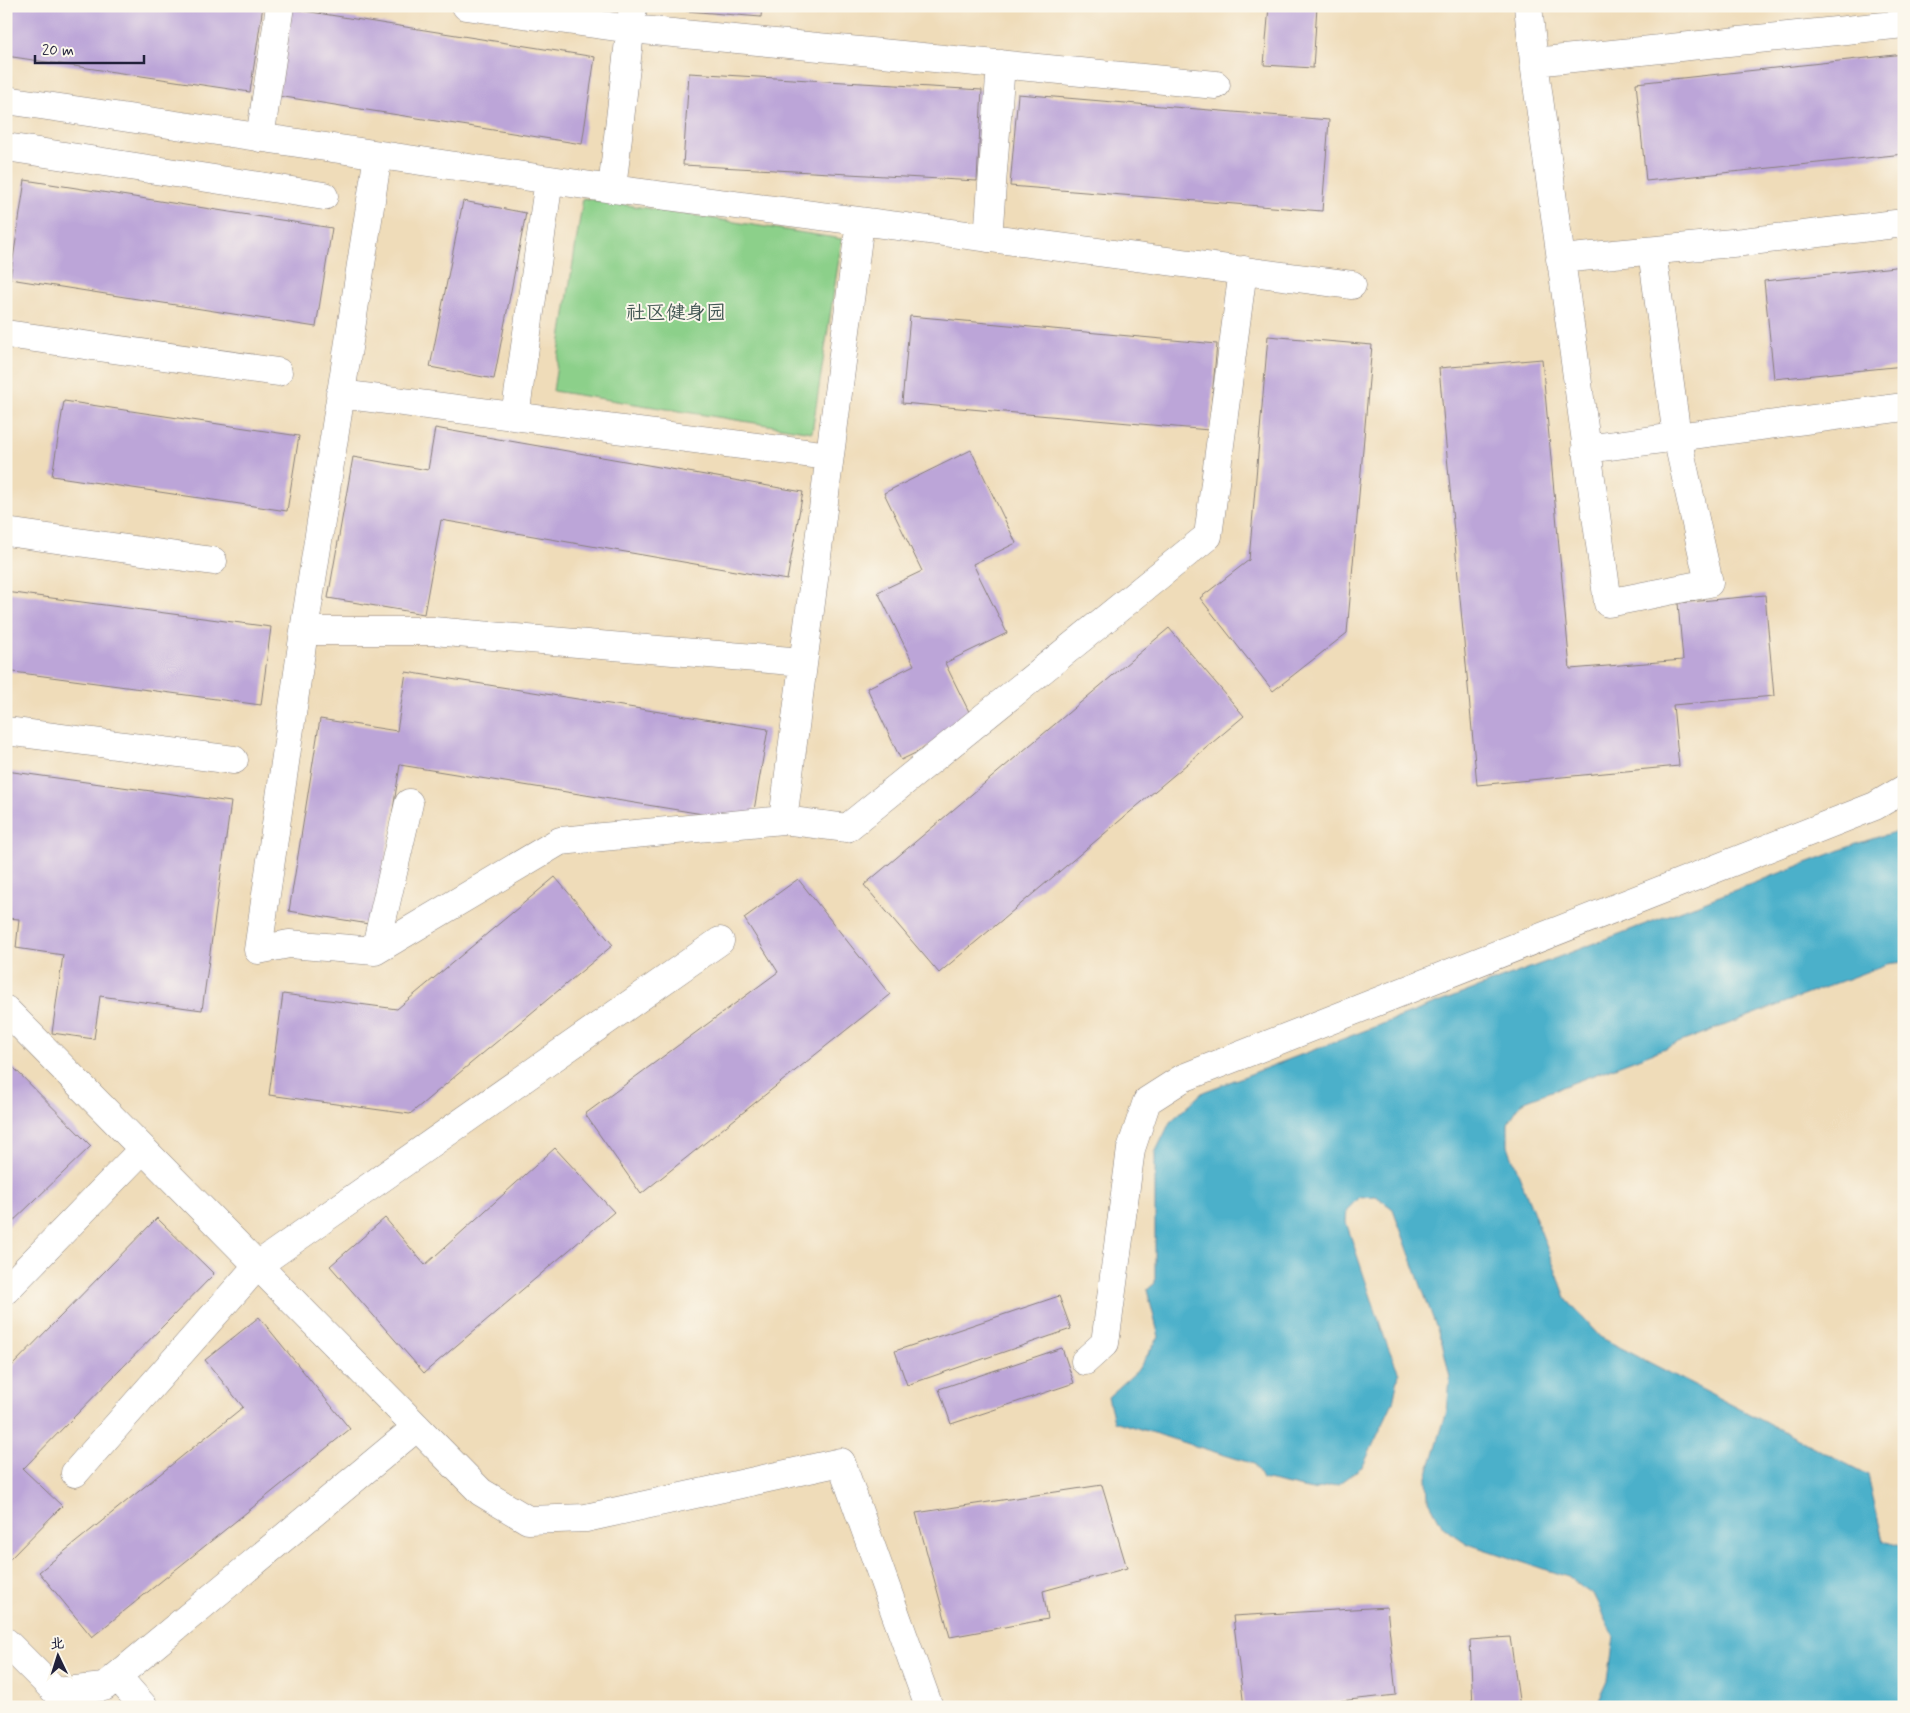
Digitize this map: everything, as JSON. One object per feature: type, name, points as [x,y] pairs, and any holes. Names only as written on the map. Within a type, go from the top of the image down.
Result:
[{"type":"street","points":[[260,138],[280,6]]},
{"type":"street","points":[[466,6],[632,18],[1001,64],[1216,85]]},
{"type":"street","points":[[1528,6],[1560,259],[1608,603],[1709,584],[1677,437],[1652,251]]},
{"type":"street","points":[[612,189],[632,18]]},
{"type":"street","points":[[1534,62],[1904,24]]},
{"type":"street","points":[[988,238],[1001,64]]},
{"type":"street","points":[[6,100],[612,189],[1352,285]]},
{"type":"street","points":[[6,147],[324,196]]},
{"type":"street","points":[[378,155],[304,632],[258,950],[289,944],[375,952],[560,841],[783,820],[847,828],[1208,536],[1243,270]]},
{"type":"street","points":[[515,416],[549,180]]},
{"type":"street","points":[[783,820],[860,222]]},
{"type":"street","points":[[1560,259],[1652,251],[1904,223]]},
{"type":"street","points":[[6,334],[278,372]]},
{"type":"street","points":[[340,394],[829,456]]},
{"type":"street","points":[[1586,449],[1904,407]]},
{"type":"street","points":[[6,532],[213,561]]},
{"type":"street","points":[[304,632],[432,631],[803,662]]},
{"type":"street","points":[[6,731],[234,760]]},
{"type":"street","points":[[1085,1361],[1106,1343],[1131,1148],[1147,1102],[1183,1078],[1875,806],[1904,789]]},
{"type":"street","points":[[375,952],[409,803]]},
{"type":"street","points":[[75,1474],[258,1265],[720,941]]},
{"type":"street","points":[[6,1010],[480,1492],[528,1520],[586,1518],[841,1462],[930,1707]]},
{"type":"street","points":[[6,1290],[143,1149]]},
{"type":"street","points":[[6,1642],[52,1699],[104,1687],[416,1427]]},
{"type":"street","points":[[117,1676],[144,1707]]},
{"type":"green space","name":"社区健身园","points":[[583,198],[842,239],[812,432],[553,391]]},
{"type":"water","points":[[1904,829],[1904,962],[1887,964],[1522,1102],[1508,1123],[1508,1146],[1567,1300],[1600,1337],[1868,1475],[1883,1541],[1904,1547],[1904,1707],[1596,1707],[1608,1681],[1614,1636],[1594,1596],[1568,1577],[1468,1544],[1443,1527],[1428,1499],[1427,1477],[1447,1411],[1450,1378],[1442,1343],[1393,1209],[1376,1196],[1359,1197],[1347,1210],[1346,1222],[1386,1342],[1399,1373],[1393,1402],[1363,1466],[1338,1484],[1312,1490],[1262,1479],[1254,1464],[1114,1421],[1108,1397],[1137,1371],[1159,1337],[1147,1290],[1155,1283],[1155,1153],[1170,1122],[1203,1092],[1859,843]]},
{"type":"building","points":[[6,6],[263,6],[250,92],[6,56]]},
{"type":"building","points":[[687,6],[762,6],[761,17],[686,11]]},
{"type":"building","points":[[1269,6],[1317,6],[1313,68],[1264,65]]},
{"type":"building","points":[[292,9],[595,57],[582,144],[278,96]]},
{"type":"building","points":[[1904,54],[1904,154],[1646,181],[1636,83]]},
{"type":"building","points":[[689,73],[982,90],[977,181],[683,165]]},
{"type":"building","points":[[1018,94],[1329,120],[1322,211],[1010,186]]},
{"type":"building","points":[[25,180],[332,228],[316,327],[10,279]]},
{"type":"building","points":[[463,201],[526,213],[494,379],[430,367]]},
{"type":"building","points":[[1904,266],[1904,366],[1774,379],[1764,281]]},
{"type":"building","points":[[910,316],[1217,344],[1209,430],[902,403]]},
{"type":"building","points":[[1268,336],[1372,345],[1347,633],[1273,691],[1200,598],[1249,560]]},
{"type":"building","points":[[1542,359],[1570,669],[1683,660],[1678,603],[1765,595],[1774,696],[1673,705],[1679,766],[1477,785],[1439,368]]},
{"type":"building","points":[[64,401],[299,436],[287,511],[52,476]]},
{"type":"building","points":[[435,428],[803,492],[787,580],[441,520],[424,614],[328,598],[353,457],[428,470]]},
{"type":"building","points":[[971,450],[1016,543],[973,564],[1007,633],[945,663],[975,724],[901,760],[867,688],[914,665],[878,592],[922,571],[884,493]]},
{"type":"building","points":[[6,592],[271,627],[261,705],[6,671]]},
{"type":"building","points":[[1169,628],[1244,716],[939,973],[864,885]]},
{"type":"building","points":[[406,672],[768,729],[752,822],[400,765],[375,925],[289,911],[320,719],[397,731]]},
{"type":"building","points":[[6,771],[231,802],[202,1010],[100,996],[94,1039],[52,1033],[63,955],[16,948],[19,919],[6,918]]},
{"type":"building","points":[[555,877],[613,945],[410,1114],[269,1095],[283,994],[397,1009]]},
{"type":"building","points":[[798,879],[890,995],[641,1194],[585,1114],[778,972],[744,918]]},
{"type":"building","points":[[6,1060],[91,1146],[6,1228]]},
{"type":"building","points":[[555,1148],[614,1212],[424,1373],[330,1266],[385,1218],[425,1265]]},
{"type":"building","points":[[157,1218],[214,1274],[23,1469],[62,1506],[9,1560],[6,1557],[6,1372]]},
{"type":"building","points":[[1059,1296],[1071,1329],[907,1385],[895,1351]]},
{"type":"building","points":[[259,1317],[350,1429],[92,1637],[39,1572],[243,1407],[205,1360]]},
{"type":"building","points":[[1062,1348],[1074,1383],[951,1424],[939,1389]]},
{"type":"building","points":[[1102,1485],[1127,1568],[1043,1591],[1048,1619],[950,1637],[916,1513]]},
{"type":"building","points":[[1387,1607],[1396,1695],[1283,1707],[1244,1707],[1233,1616]]},
{"type":"building","points":[[1510,1637],[1520,1707],[1473,1707],[1470,1640]]}]
